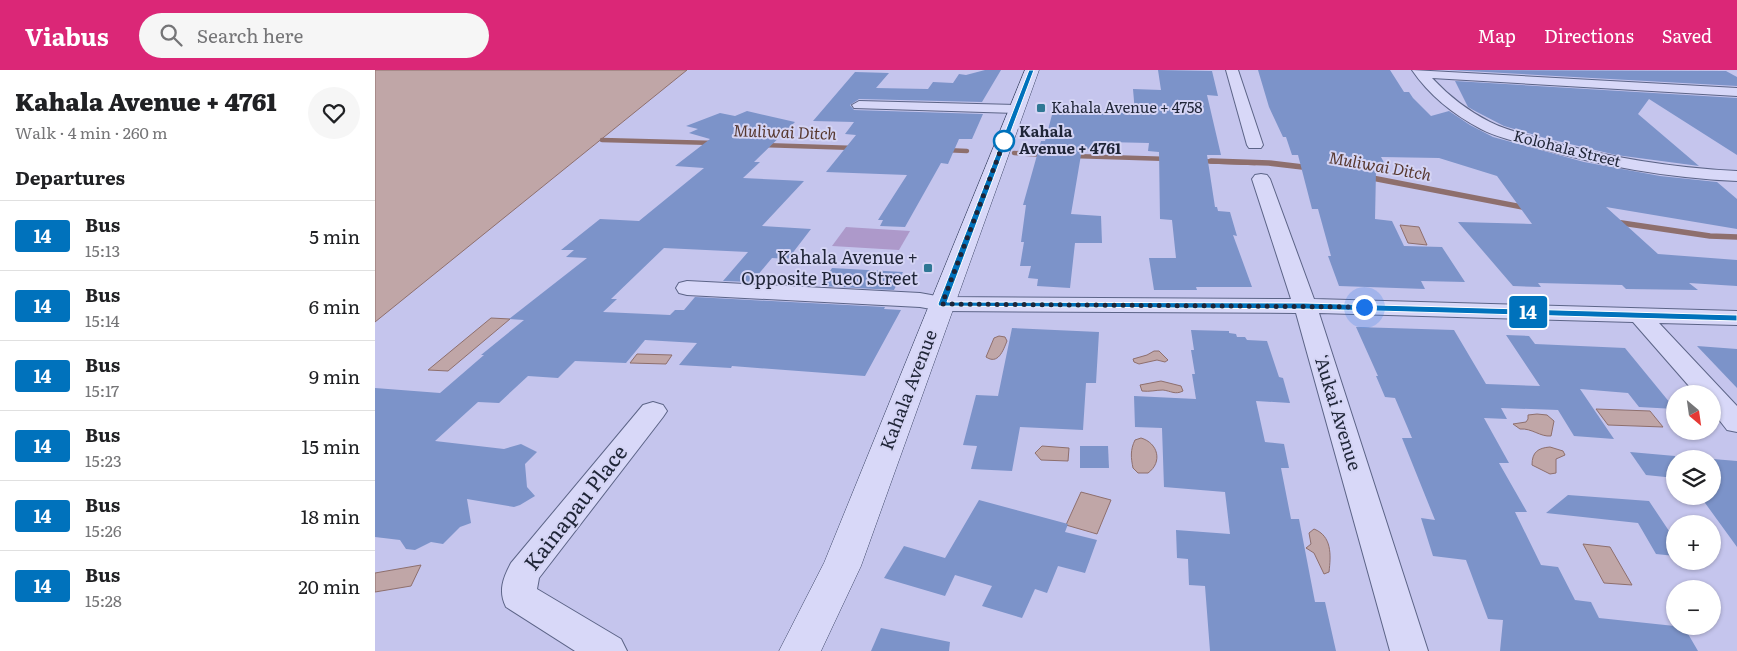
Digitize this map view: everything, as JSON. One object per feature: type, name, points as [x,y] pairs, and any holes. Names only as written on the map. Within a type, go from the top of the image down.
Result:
[{"type":"street","name":"Kahala Avenue","points":[[800,651],[842,566],[1032,70]]},
{"type":"street","points":[[1232,70],[1255,145]]},
{"type":"street","points":[[1419,72],[1737,92]]},
{"type":"street","name":"Kolohala Street","points":[[1419,72],[1447,101],[1495,130],[1585,156],[1648,168],[1713,176],[1737,176]]},
{"type":"street","points":[[859,105],[1017,109]]},
{"type":"street","name":"ʻAukai Avenue","points":[[1261,179],[1305,306],[1409,651]]},
{"type":"street","points":[[687,288],[921,300],[942,304],[1305,306],[1737,318]]},
{"type":"street","points":[[1638,314],[1703,385]]},
{"type":"street","points":[[1721,405],[1737,422]]},
{"type":"street","name":"Kainapau Place","points":[[608,651],[518,596],[523,573],[653,411]]},
{"type":"shaded area","points":[[375,70],[687,70],[375,322]]},
{"type":"shaded area","points":[[1400,225],[1419,227],[1427,245],[1408,243]]},
{"type":"shaded area","points":[[846,227],[910,231],[899,250],[832,246]]},
{"type":"shaded area","points":[[491,318],[510,319],[448,371],[428,370]]},
{"type":"shaded area","points":[[999,336],[1005,337],[1007,341],[1002,353],[994,359],[986,357],[994,338]]},
{"type":"shaded area","points":[[1159,351],[1168,360],[1165,362],[1157,360],[1139,364],[1134,362],[1133,359]]},
{"type":"shaded area","points":[[637,354],[672,355],[666,364],[630,363]]},
{"type":"shaded area","points":[[1161,381],[1181,386],[1183,391],[1175,393],[1163,390],[1142,391],[1140,385]]},
{"type":"shaded area","points":[[1596,409],[1650,411],[1663,427],[1608,425]]},
{"type":"shaded area","points":[[1528,415],[1547,415],[1554,421],[1551,436],[1520,429],[1513,424],[1526,422]]},
{"type":"shaded area","points":[[1141,438],[1147,440],[1155,448],[1157,458],[1153,469],[1148,473],[1138,473],[1133,468],[1132,447],[1135,440]]},
{"type":"shaded area","points":[[1042,446],[1069,448],[1068,461],[1041,460],[1035,453]]},
{"type":"shaded area","points":[[1550,447],[1563,451],[1565,455],[1556,459],[1556,473],[1550,474],[1532,465],[1533,457],[1537,452],[1542,448]]},
{"type":"shaded area","points":[[1081,492],[1111,500],[1097,534],[1066,525]]},
{"type":"shaded area","points":[[1314,529],[1324,536],[1329,547],[1329,572],[1324,574],[1314,553],[1306,548],[1311,544],[1309,533]]},
{"type":"shaded area","points":[[1583,544],[1610,547],[1632,585],[1604,583]]},
{"type":"shaded area","points":[[421,565],[411,586],[375,592],[375,573]]},
{"type":"building","points":[[985,70],[1001,70],[982,102],[859,99],[850,105],[854,110],[983,114],[972,139],[959,139],[948,164],[941,163],[905,227],[880,226],[883,220],[878,220],[907,175],[826,172],[856,135],[845,134],[854,122],[813,121],[855,72],[889,73],[876,88],[928,89],[933,82],[953,83],[959,74],[966,75]]},
{"type":"building","points":[[1158,70],[1212,71],[1218,96],[1207,95],[1221,155],[1207,155],[1215,207],[1217,207],[1218,211],[1230,212],[1237,236],[1233,235],[1252,287],[1196,287],[1197,290],[1154,290],[1149,258],[1176,258],[1172,220],[1160,219],[1159,152],[1148,151],[1149,143],[1106,142],[1106,150],[1082,149],[1071,214],[1101,216],[1102,243],[1075,243],[1070,288],[1037,286],[1038,279],[1028,278],[1031,266],[1020,266],[1024,242],[1021,242],[1026,205],[1023,205],[1041,141],[1045,141],[1053,111],[1135,113],[1133,89],[1161,90]]},
{"type":"building","points":[[1258,70],[1390,70],[1404,92],[1409,92],[1431,116],[1449,111],[1493,137],[1584,162],[1660,176],[1717,182],[1737,199],[1737,229],[1606,207],[1658,254],[1737,260],[1737,286],[1689,283],[1698,290],[1626,289],[1622,285],[1538,283],[1541,287],[1513,286],[1458,222],[1532,224],[1497,176],[1439,158],[1381,157],[1389,172],[1376,171],[1375,219],[1392,221],[1404,246],[1442,247],[1465,282],[1421,281],[1425,289],[1339,286],[1328,256],[1331,256],[1318,209],[1312,209],[1298,155],[1292,155],[1286,137],[1283,137],[1269,107]]},
{"type":"building","points":[[1449,70],[1726,71],[1737,77],[1737,86]]},
{"type":"building","points":[[1455,81],[1737,98],[1737,155],[1649,99],[1638,114],[1699,166],[1616,155],[1545,138],[1504,126],[1468,107]]},
{"type":"building","points":[[747,111],[795,122],[754,162],[760,162],[743,178],[804,181],[762,226],[811,229],[788,259],[772,258],[752,282],[723,281],[748,252],[664,248],[611,299],[617,299],[603,312],[670,315],[675,310],[684,310],[695,297],[885,307],[884,309],[901,310],[865,376],[732,366],[731,368],[679,365],[697,343],[645,340],[626,363],[575,361],[558,378],[528,376],[499,403],[478,402],[435,441],[504,449],[521,444],[537,452],[525,464],[527,487],[535,496],[514,507],[467,499],[471,523],[460,527],[443,544],[431,542],[415,550],[406,549],[400,540],[375,537],[375,388],[440,393],[484,355],[481,355],[524,320],[509,319],[587,258],[566,257],[574,250],[561,250],[600,219],[639,221],[704,168],[675,166],[710,139],[689,133],[698,129],[686,126],[720,113],[735,116]]},
{"type":"building","points":[[832,268],[903,272],[894,290],[820,286]]},
{"type":"building","points":[[1356,327],[1454,330],[1486,384],[1540,386],[1506,335],[1529,336],[1535,344],[1625,348],[1666,398],[1666,408],[1639,407],[1628,393],[1580,389],[1614,439],[1574,436],[1558,410],[1501,408],[1507,419],[1484,418],[1509,463],[1499,463],[1527,512],[1515,512],[1541,565],[1558,567],[1575,600],[1591,602],[1599,618],[1666,625],[1666,635],[1689,635],[1698,651],[1500,651],[1503,620],[1488,619],[1466,560],[1433,556],[1421,518],[1435,520],[1402,438],[1412,438],[1395,398],[1385,397],[1376,376],[1378,376]]},
{"type":"building","points":[[1012,328],[1099,332],[1096,383],[1086,383],[1083,430],[1020,427],[1012,471],[971,469],[977,446],[963,445],[976,395],[998,396]]},
{"type":"building","points":[[1191,330],[1229,331],[1229,333],[1236,334],[1237,337],[1245,337],[1247,340],[1267,341],[1279,377],[1283,378],[1290,403],[1256,401],[1265,442],[1284,444],[1289,468],[1281,468],[1291,519],[1299,519],[1315,602],[1325,602],[1336,651],[1210,651],[1205,586],[1189,585],[1188,559],[1177,558],[1176,530],[1230,534],[1225,492],[1164,487],[1162,428],[1135,427],[1134,396],[1196,399],[1192,374],[1195,374],[1191,350],[1194,350]]},
{"type":"building","points":[[1697,346],[1737,349],[1737,388]]},
{"type":"building","points":[[1080,446],[1108,446],[1109,468],[1080,468]]},
{"type":"building","points":[[1630,452],[1666,455],[1666,477],[1646,475]]},
{"type":"building","points":[[1721,460],[1737,461],[1737,547],[1721,525],[1721,515],[1714,515],[1707,505],[1721,505]]},
{"type":"building","points":[[1568,495],[1649,501],[1666,526],[1666,555],[1656,554],[1638,523],[1546,513]]},
{"type":"building","points":[[979,500],[1068,524],[1065,532],[1097,540],[1085,573],[1058,566],[1047,593],[1035,589],[1022,618],[982,606],[992,586],[955,575],[945,596],[884,578],[904,546],[945,558]]},
{"type":"building","points":[[881,628],[950,642],[949,651],[871,651]]},
{"type":"waterway","name":"Muliwai Ditch","points":[[602,140],[715,143]]},
{"type":"waterway","name":"Muliwai Ditch","points":[[762,145],[855,148]]},
{"type":"waterway","name":"Muliwai Ditch","points":[[944,150],[967,151]]},
{"type":"waterway","name":"Muliwai Ditch","points":[[1014,153],[1046,155]]},
{"type":"waterway","name":"Muliwai Ditch","points":[[1073,156],[1169,159]]},
{"type":"waterway","name":"Muliwai Ditch","points":[[1198,161],[1255,163]]},
{"type":"waterway","name":"Muliwai Ditch","points":[[1211,161],[1269,163],[1311,168]]},
{"type":"waterway","name":"Muliwai Ditch","points":[[1367,177],[1527,208]]},
{"type":"waterway","name":"Muliwai Ditch","points":[[1615,222],[1710,236],[1737,237]]},
{"type":"bus line","name":"14","points":[[1032,70],[942,304],[1305,306],[1737,318]]},
{"type":"place","name":"Kahala Avenue + 4758","points":[[1041,108]]},
{"type":"place","name":"Kahala Avenue + 4761","points":[[1004,141]]},
{"type":"place","name":"Kahala Avenue + Opposite Pueo Street","points":[[928,268]]},
{"type":"route","points":[[1004,141],[1005,139],[942,304],[1364,307]]}]
